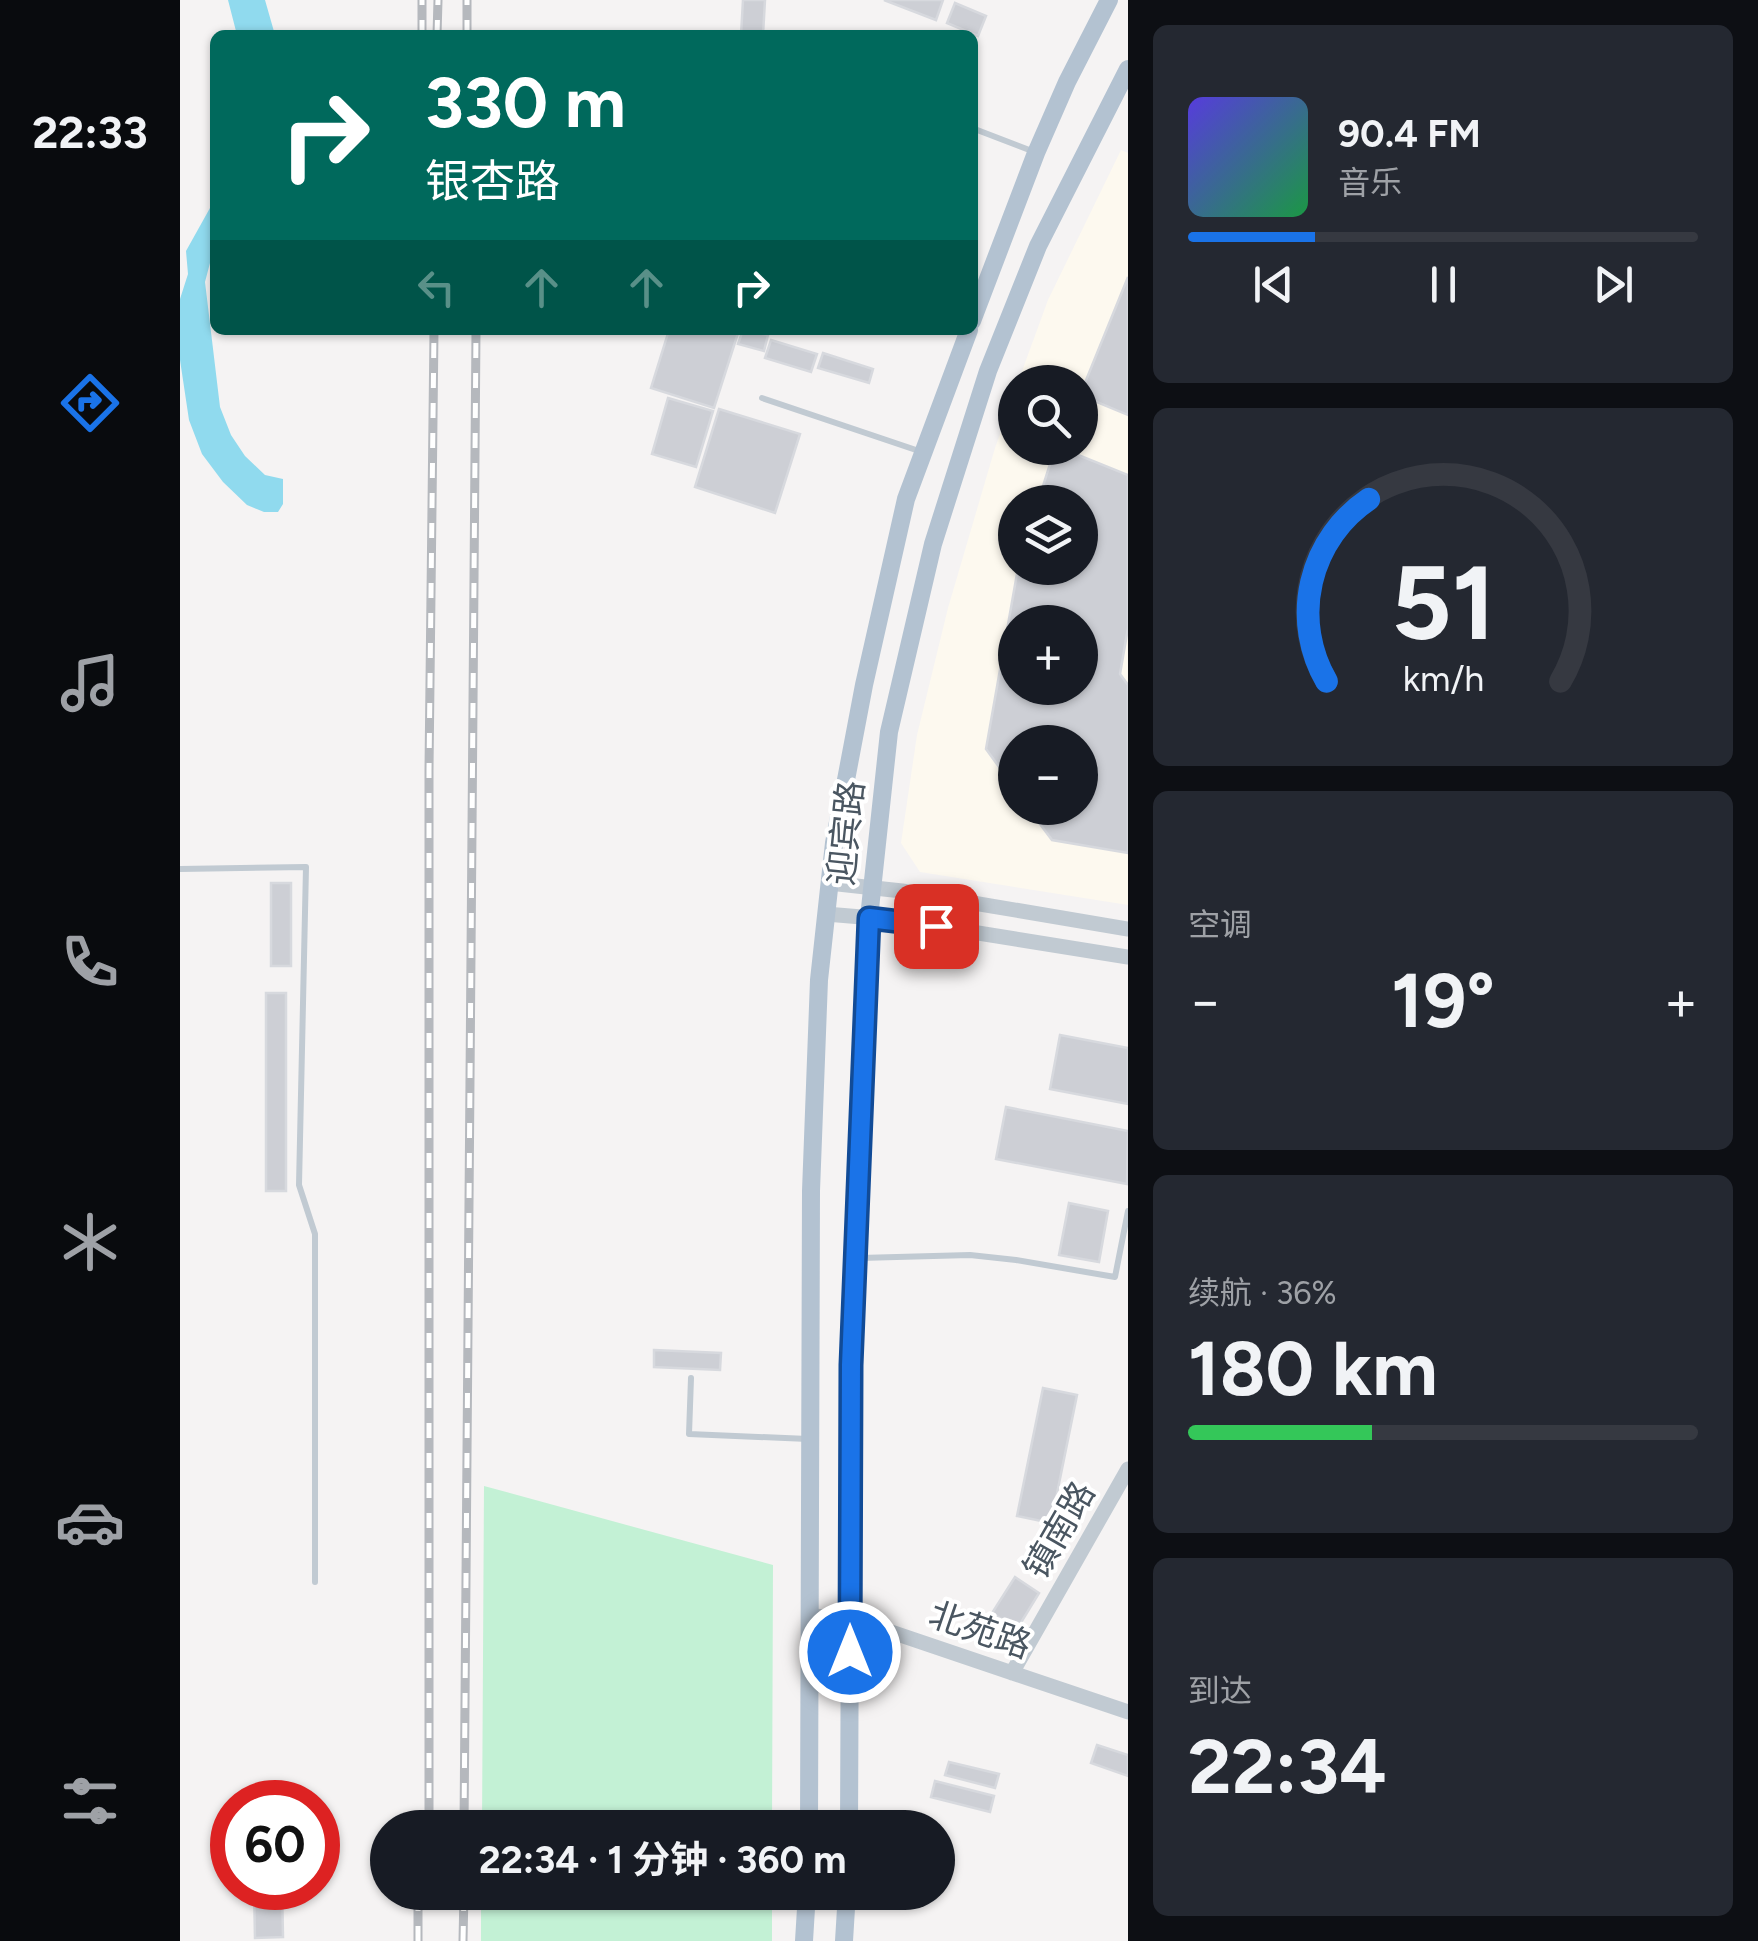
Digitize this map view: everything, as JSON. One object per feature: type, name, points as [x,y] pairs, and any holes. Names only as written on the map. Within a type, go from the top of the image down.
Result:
[{"type":"main road","points":[[978,305],[1036,153],[1109,0]]},
{"type":"main road","name":"迎宾路","points":[[848,1810],[855,1258],[869,918],[889,732],[933,544],[988,371],[1038,246],[1128,69]]},
{"type":"main road","name":"迎宾路","points":[[809,1810],[811,1191],[819,980],[829,883],[864,686],[906,499],[967,335]]},
{"type":"main road","points":[[804,1941],[807,1910]]},
{"type":"main road","points":[[844,1941],[846,1910]]},
{"type":"street","points":[[829,883],[1128,928]]},
{"type":"street","points":[[826,914],[898,920],[1128,957]]},
{"type":"street","name":"镇南路","points":[[1012,1672],[1128,1470]]},
{"type":"street","name":"北苑路","points":[[810,1616],[850,1618],[1128,1712]]},
{"type":"lane","points":[[978,130],[1036,153]]},
{"type":"lane","points":[[762,398],[923,452]]},
{"type":"lane","points":[[180,870],[306,867],[299,1185],[316,1234],[315,1582]]},
{"type":"lane","points":[[855,1258],[970,1255],[1115,1276],[1128,1211]]},
{"type":"lane","points":[[691,1378],[689,1434],[810,1440]]},
{"type":"shaded area","points":[[1121,150],[1128,153],[1128,905],[920,872],[901,843],[917,735],[948,608],[998,440],[998,465],[1098,465],[1098,365],[1024,365],[1048,300]]},
{"type":"green space","points":[[484,1486],[773,1565],[772,1810],[482,1810]]},
{"type":"green space","points":[[481,1910],[772,1910],[772,1941],[481,1941]]},
{"type":"water","points":[[228,0],[265,0],[274,30],[236,30]]},
{"type":"water","points":[[210,208],[210,263],[205,282],[220,407],[245,456],[265,475],[283,479],[283,504],[278,512],[264,512],[247,505],[223,482],[202,454],[189,420],[180,360],[180,299],[188,274],[186,251]]},
{"type":"building","points":[[743,0],[765,0],[763,30],[741,30]]},
{"type":"building","points":[[884,0],[943,0],[936,20]]},
{"type":"building","points":[[955,3],[986,16],[978,36],[978,30],[964,30],[947,23]]},
{"type":"building","points":[[1128,277],[1128,415],[1098,402],[1098,365],[1092,365]]},
{"type":"building","points":[[667,335],[737,335],[714,408],[651,388]]},
{"type":"building","points":[[741,335],[768,335],[764,351],[738,344]]},
{"type":"building","points":[[771,340],[817,354],[811,372],[765,358]]},
{"type":"building","points":[[823,353],[873,369],[869,383],[818,368]]},
{"type":"building","points":[[668,398],[713,411],[696,467],[652,454]]},
{"type":"building","points":[[719,409],[800,434],[775,513],[695,487]]},
{"type":"building","points":[[1098,463],[1128,475],[1128,628],[1120,674],[1128,685],[1128,853],[1052,840],[1041,825],[1098,825],[1098,725],[998,725],[998,766],[986,749],[998,681],[998,705],[1098,705],[1098,605],[1011,605],[1015,585],[1098,585],[1098,485],[1043,485],[1050,465]]},
{"type":"building","points":[[271,883],[291,883],[291,966],[271,966]]},
{"type":"building","points":[[266,993],[286,993],[286,1191],[266,1191]]},
{"type":"building","points":[[1060,1035],[1128,1048],[1128,1104],[1050,1089]]},
{"type":"building","points":[[1006,1107],[1128,1131],[1127,1184],[996,1159]]},
{"type":"building","points":[[1069,1203],[1108,1211],[1099,1262],[1059,1255]]},
{"type":"building","points":[[654,1350],[721,1353],[720,1370],[654,1367]]},
{"type":"building","points":[[1043,1388],[1077,1395],[1051,1523],[1017,1516]]},
{"type":"building","points":[[1015,1577],[1039,1593],[1017,1629],[992,1613]]},
{"type":"building","points":[[1097,1745],[1128,1755],[1128,1776],[1091,1763]]},
{"type":"building","points":[[949,1762],[999,1774],[995,1788],[945,1775]]},
{"type":"building","points":[[935,1781],[994,1796],[990,1812],[931,1797]]},
{"type":"building","points":[[254,1910],[282,1910],[283,1937],[255,1938]]},
{"type":"railway","points":[[422,0],[422,30]]},
{"type":"railway","points":[[437,30],[438,0]]},
{"type":"railway","points":[[467,0],[467,30]]},
{"type":"railway","points":[[429,1810],[429,770],[434,335]]},
{"type":"railway","points":[[464,1810],[476,335]]},
{"type":"railway","points":[[418,1910],[418,1941]]},
{"type":"railway","points":[[463,1941],[464,1910]]},
{"type":"route","points":[[850,1652],[851,1365],[869,918],[936,926]]}]
